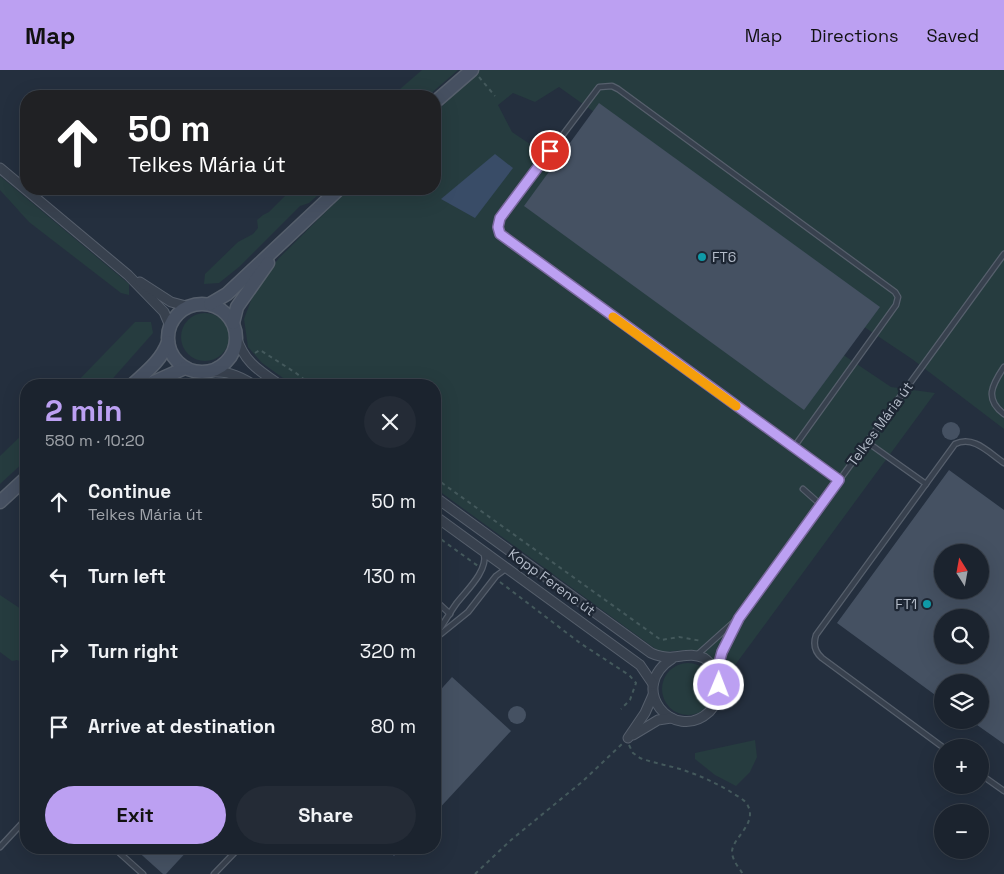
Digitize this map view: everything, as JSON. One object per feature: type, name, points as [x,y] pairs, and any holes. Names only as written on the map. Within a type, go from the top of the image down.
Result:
[{"type":"main road","points":[[441,98],[474,73]]},
{"type":"main road","points":[[210,304],[227,294],[333,195]]},
{"type":"main road","points":[[233,323],[237,307],[282,243]]},
{"type":"main road","points":[[138,379],[164,352],[168,342],[170,326],[175,316],[186,306],[210,304],[223,310],[233,323],[236,336],[231,356],[217,368],[206,372],[185,368],[173,357],[168,342]]},
{"type":"main road","points":[[160,379],[185,368]]},
{"type":"main road","points":[[0,502],[20,484]]},
{"type":"street","points":[[0,168],[20,185]]},
{"type":"street","points":[[32,195],[128,275],[164,312],[170,326]]},
{"type":"street","points":[[128,275],[171,302],[186,306]]},
{"type":"street","points":[[236,336],[240,350],[248,361],[272,379]]},
{"type":"street","points":[[206,372],[223,371],[244,379]]},
{"type":"street","name":"Kopp Ferenc út","points":[[441,501],[651,653],[672,658]]},
{"type":"street","name":"Kopp Ferenc út","points":[[441,520],[640,665],[653,684]]},
{"type":"street","points":[[628,738],[658,720],[670,718],[688,722],[705,716],[716,702],[719,685],[717,675],[704,658],[683,655],[672,658],[663,664],[656,673],[653,695],[657,704],[670,718]]},
{"type":"street","points":[[628,738],[645,713],[653,695]]},
{"type":"lane","points":[[794,447],[896,305],[898,297],[895,292],[618,89],[612,86],[599,87],[503,214],[498,222],[500,234],[839,480]]},
{"type":"lane","name":"Telkes Mária út","points":[[739,618],[1004,254]]},
{"type":"lane","points":[[1004,368],[995,380],[991,394],[994,404],[1004,414]]},
{"type":"lane","points":[[934,741],[822,658],[818,654],[815,645],[816,635],[955,444],[964,441],[976,443],[1004,463]]},
{"type":"lane","points":[[867,442],[926,484]]},
{"type":"lane","points":[[803,490],[822,504]]},
{"type":"lane","points":[[441,628],[481,569],[485,560],[482,550]]},
{"type":"lane","points":[[441,632],[468,612],[494,578],[507,568]]},
{"type":"lane","points":[[441,606],[450,614]]},
{"type":"lane","points":[[696,656],[739,618]]},
{"type":"lane","points":[[719,685],[719,663],[722,652],[739,618]]},
{"type":"lane","points":[[989,780],[1004,791]]},
{"type":"lane","points":[[0,847],[20,825]]},
{"type":"lane","points":[[121,854],[143,874]]},
{"type":"lane","points":[[214,874],[233,854]]},
{"type":"path","points":[[474,73],[495,96]]},
{"type":"path","points":[[255,353],[260,350],[304,379]]},
{"type":"path","points":[[441,482],[660,640],[679,637],[701,640],[710,644]]},
{"type":"path","points":[[441,539],[481,569]]},
{"type":"path","points":[[494,578],[580,642],[629,675],[636,683],[630,700],[622,709]]},
{"type":"path","points":[[476,874],[511,840],[583,781],[628,738],[634,753],[640,758],[714,782],[747,804],[750,815],[746,828],[734,845],[732,853],[736,865],[743,874]]},
{"type":"green space","points":[[422,70],[458,70],[435,90],[399,90]]},
{"type":"green space","points":[[479,70],[1004,70],[1004,429],[912,359],[748,249],[722,203],[559,87],[535,102],[513,93],[498,105],[512,132],[891,387],[935,393],[727,676],[713,660],[699,652],[682,650],[661,653],[441,492],[441,379],[285,379],[262,363],[248,347],[244,319],[253,295],[262,280],[279,258],[343,195],[441,195],[441,107]]},
{"type":"green space","points":[[0,176],[20,193],[20,195],[23,195],[129,284],[129,295],[121,293],[29,222],[0,190]]},
{"type":"green space","points":[[286,195],[318,195],[309,203],[300,206],[239,267],[219,283],[204,284],[205,274],[238,242],[253,234],[258,228],[257,220],[269,212]]},
{"type":"green space","points":[[200,313],[210,313],[222,320],[229,332],[229,342],[222,354],[210,361],[200,361],[192,357],[185,350],[181,342],[181,332],[185,324],[192,317]]},
{"type":"green space","points":[[135,322],[151,322],[153,333],[112,379],[80,379]]},
{"type":"green space","points":[[20,437],[20,466],[0,484],[0,456]]},
{"type":"green space","points":[[0,595],[20,608],[20,661],[12,661],[0,652]]},
{"type":"green space","points":[[688,663],[702,667],[710,675],[714,689],[710,703],[702,711],[688,715],[674,711],[666,703],[662,689],[666,675],[674,667]]},
{"type":"green space","points":[[755,740],[757,757],[750,772],[736,786],[715,775],[695,759],[695,753]]},
{"type":"water","points":[[495,154],[513,168],[475,218],[441,199]]},
{"type":"building","name":"FT6","points":[[599,103],[880,307],[804,410],[524,206]]},
{"type":"building","points":[[951,422],[957,425],[960,431],[957,437],[951,440],[945,437],[942,431],[945,425]]},
{"type":"building","name":"FT1","points":[[949,470],[1004,510],[1004,744],[983,729],[989,729],[989,674],[934,674],[934,694],[837,623]]},
{"type":"building","points":[[452,677],[511,731],[441,807],[441,689]]},
{"type":"building","points":[[513,706],[521,706],[526,711],[524,722],[513,724],[508,719],[508,711]]},
{"type":"building","points":[[141,854],[184,854],[166,874],[163,874]]},
{"type":"slow traffic","points":[[613,317],[736,406]]},
{"type":"place","name":"FT6","points":[[702,257]]},
{"type":"place","name":"FT1","points":[[927,604]]},
{"type":"route","points":[[550,151],[500,218],[498,231],[500,234],[839,480],[739,618],[722,652],[719,663],[719,685]]}]
